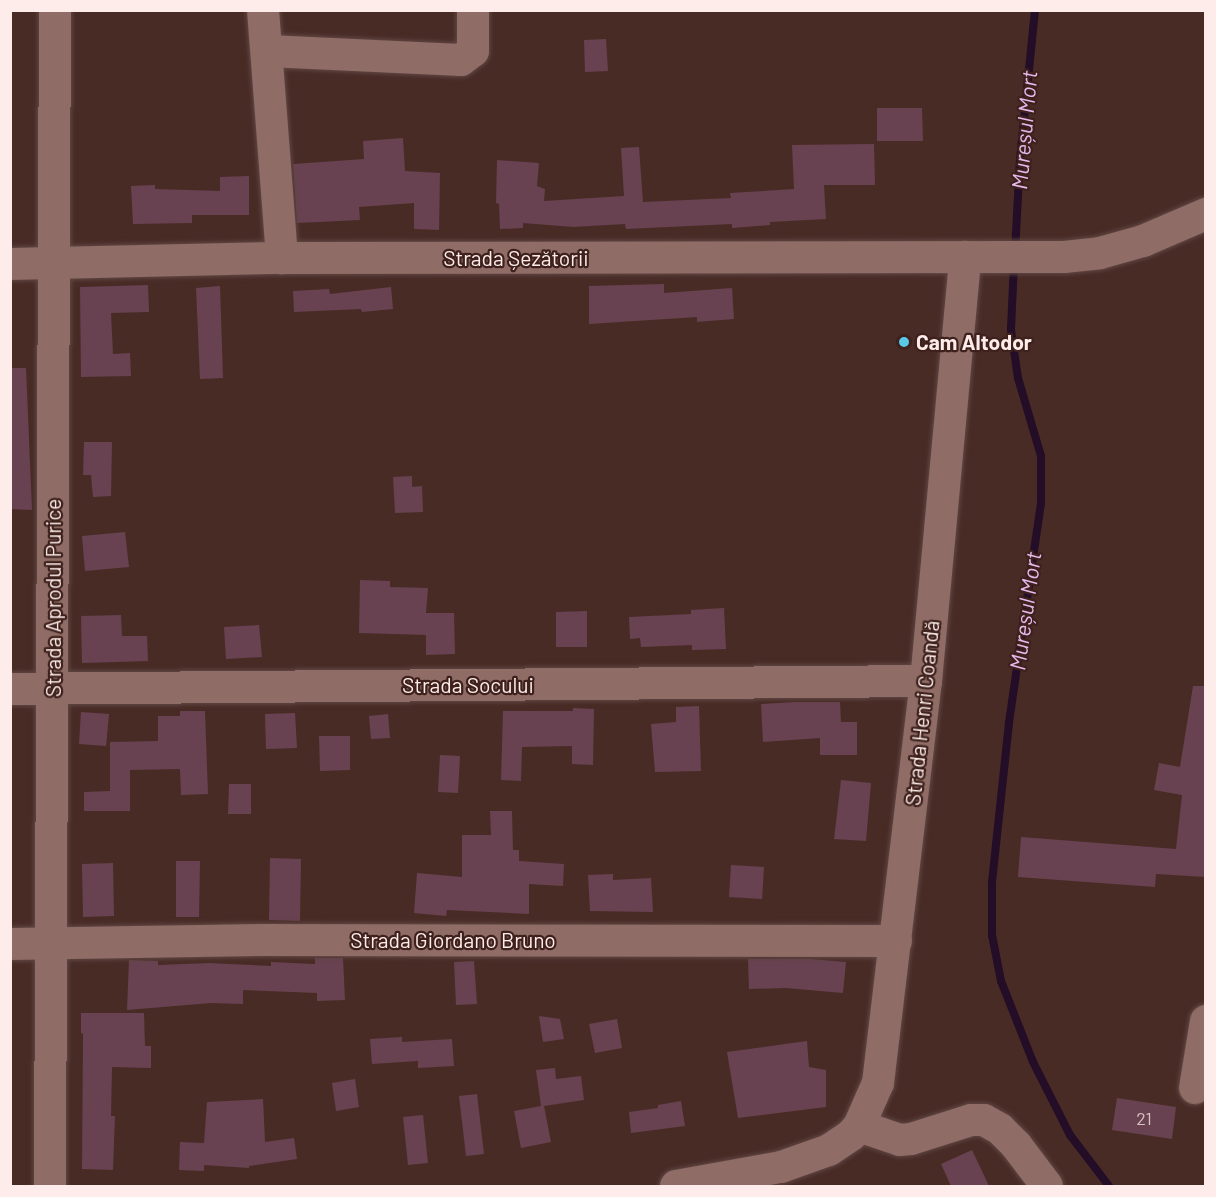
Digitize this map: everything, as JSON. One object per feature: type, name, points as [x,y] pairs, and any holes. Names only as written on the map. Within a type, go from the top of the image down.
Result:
[{"type":"street","name":"Strada Aprodul Purice","points":[[50,1186],[56,10]]},
{"type":"street","points":[[263,10],[268,51],[282,258]]},
{"type":"street","points":[[268,51],[461,60],[473,51],[473,10]]},
{"type":"street","name":"Strada Șezătorii","points":[[10,264],[282,258],[965,256],[1022,258],[1100,253],[1143,241],[1206,214]]},
{"type":"street","name":"Strada Henri Coandă","points":[[810,1166],[851,1135],[859,1126],[879,1083],[926,681],[965,256]]},
{"type":"street","name":"Strada Socului","points":[[10,689],[926,681]]},
{"type":"street","name":"Strada Giordano Bruno","points":[[10,944],[261,940],[896,940]]},
{"type":"street","points":[[1195,1088],[1206,1021]]},
{"type":"street","points":[[859,1126],[900,1140],[911,1139],[971,1120],[984,1120],[1000,1130],[1016,1145],[1047,1186]]},
{"type":"street","points":[[676,1186],[810,1166]]},
{"type":"building","points":[[606,39],[608,71],[585,72],[584,40]]},
{"type":"building","points":[[877,108],[922,108],[923,141],[877,141]]},
{"type":"building","points":[[403,138],[405,171],[440,173],[439,230],[414,229],[414,203],[359,207],[360,220],[297,223],[293,164],[364,159],[363,141]]},
{"type":"building","points":[[874,144],[875,185],[824,185],[826,219],[770,222],[770,225],[732,228],[732,224],[626,229],[625,224],[573,227],[523,223],[523,228],[500,229],[499,204],[496,203],[497,160],[539,163],[537,186],[545,189],[544,201],[624,196],[621,148],[639,147],[643,202],[731,198],[730,193],[794,189],[792,145]]},
{"type":"building","points":[[249,176],[249,215],[192,215],[192,223],[133,224],[131,186],[155,185],[155,189],[220,191],[220,177]]},
{"type":"building","points":[[664,284],[664,293],[732,288],[734,319],[697,322],[697,317],[589,324],[589,286]]},
{"type":"building","points":[[148,285],[149,312],[111,313],[113,354],[130,353],[131,376],[81,377],[80,287]]},
{"type":"building","points":[[220,286],[223,378],[200,379],[196,288]]},
{"type":"building","points":[[391,287],[393,309],[362,312],[361,309],[294,312],[293,291],[329,289],[330,294]]},
{"type":"building","points":[[10,368],[26,368],[32,510],[10,509]]},
{"type":"building","points":[[84,442],[112,442],[111,496],[93,497],[91,475],[83,475]]},
{"type":"building","points":[[412,476],[412,487],[422,486],[423,512],[395,513],[393,477]]},
{"type":"building","points":[[125,532],[129,567],[85,571],[82,536]]},
{"type":"building","points":[[360,580],[390,581],[390,587],[428,588],[426,613],[454,613],[455,654],[426,655],[426,635],[359,633]]},
{"type":"building","points":[[724,608],[726,649],[692,650],[692,645],[641,647],[640,638],[630,639],[629,617],[691,614],[691,610]]},
{"type":"building","points":[[587,611],[587,647],[556,647],[556,612]]},
{"type":"building","points":[[121,615],[122,636],[147,636],[148,661],[82,663],[81,616]]},
{"type":"building","points":[[259,625],[262,657],[226,659],[224,627]]},
{"type":"building","points":[[1193,686],[1206,686],[1206,877],[1156,874],[1155,887],[1018,877],[1021,837],[1176,849],[1182,795],[1154,790],[1159,763],[1180,767]]},
{"type":"building","points":[[840,702],[841,722],[857,722],[857,755],[820,755],[820,738],[763,742],[761,704]]},
{"type":"building","points":[[699,706],[701,771],[655,772],[651,724],[676,722],[676,707]]},
{"type":"building","points":[[573,708],[594,709],[593,765],[572,764],[572,746],[522,747],[521,781],[501,780],[503,711],[573,711]]},
{"type":"building","points":[[180,711],[205,711],[208,794],[181,795],[180,769],[130,770],[130,811],[84,811],[84,792],[110,791],[110,742],[158,741],[158,716],[180,716]]},
{"type":"building","points":[[81,712],[109,714],[106,746],[79,744]]},
{"type":"building","points":[[295,713],[297,748],[266,749],[265,714]]},
{"type":"building","points":[[388,714],[390,738],[371,739],[369,716]]},
{"type":"building","points":[[319,736],[350,736],[350,770],[320,771]]},
{"type":"building","points":[[440,755],[460,756],[458,793],[438,792]]},
{"type":"building","points":[[841,780],[871,783],[866,841],[834,839]]},
{"type":"building","points":[[229,784],[251,784],[251,814],[228,814]]},
{"type":"building","points":[[490,811],[512,811],[513,850],[519,850],[519,861],[564,864],[563,886],[529,884],[529,914],[447,910],[446,916],[414,913],[417,873],[462,877],[462,835],[491,835]]},
{"type":"building","points":[[270,858],[301,859],[300,921],[269,920]]},
{"type":"building","points":[[176,861],[200,861],[199,917],[176,917]]},
{"type":"building","points":[[113,863],[114,916],[83,917],[82,864]]},
{"type":"building","points":[[731,865],[764,867],[762,899],[729,897]]},
{"type":"building","points":[[613,874],[613,880],[651,878],[653,912],[590,911],[588,875]]},
{"type":"building","points":[[315,958],[343,958],[345,1000],[317,1001],[317,993],[243,990],[243,1004],[211,1003],[127,1010],[129,960],[158,961],[158,965],[209,963],[271,966],[271,962],[315,964]]},
{"type":"building","points":[[748,959],[810,959],[846,962],[843,993],[786,988],[749,989]]},
{"type":"building","points":[[474,961],[477,1004],[456,1005],[454,962]]},
{"type":"building","points":[[81,1013],[144,1013],[145,1046],[151,1046],[151,1068],[112,1067],[111,1116],[115,1116],[113,1170],[82,1169],[83,1034],[81,1033]]},
{"type":"building","points":[[539,1016],[560,1019],[564,1039],[543,1042]]},
{"type":"building","points":[[617,1019],[622,1048],[595,1053],[589,1024]]},
{"type":"building","points":[[402,1037],[402,1042],[452,1039],[454,1066],[418,1068],[418,1061],[372,1064],[370,1039]]},
{"type":"building","points":[[807,1041],[809,1067],[826,1070],[826,1107],[738,1118],[727,1052]]},
{"type":"building","points":[[555,1068],[556,1079],[581,1076],[584,1100],[544,1106],[551,1142],[521,1148],[514,1111],[541,1106],[536,1070]]},
{"type":"building","points":[[355,1079],[359,1107],[336,1111],[332,1083]]},
{"type":"building","points":[[477,1094],[484,1154],[466,1156],[459,1096]]},
{"type":"building","points":[[1117,1098],[1176,1107],[1172,1139],[1112,1130]]},
{"type":"building","points":[[263,1099],[265,1142],[294,1138],[297,1159],[249,1166],[249,1168],[204,1165],[204,1171],[179,1170],[180,1142],[204,1143],[207,1102]]},
{"type":"building","points":[[681,1101],[685,1126],[631,1133],[629,1112],[658,1108],[658,1105]]},
{"type":"building","points":[[423,1115],[428,1163],[408,1165],[403,1117]]},
{"type":"building","points":[[972,1150],[989,1186],[951,1186],[941,1164]]},
{"type":"waterway","name":"Mureșul Mort","points":[[1015,251],[1020,160],[1035,10]]},
{"type":"waterway","name":"Mureșul Mort","points":[[1014,263],[1011,330],[1018,378],[1041,456],[1041,503],[1009,723],[992,883],[992,935],[1001,981],[1033,1062],[1070,1135],[1109,1186]]},
{"type":"place","name":"Cam Altodor","points":[[904,342]]}]
